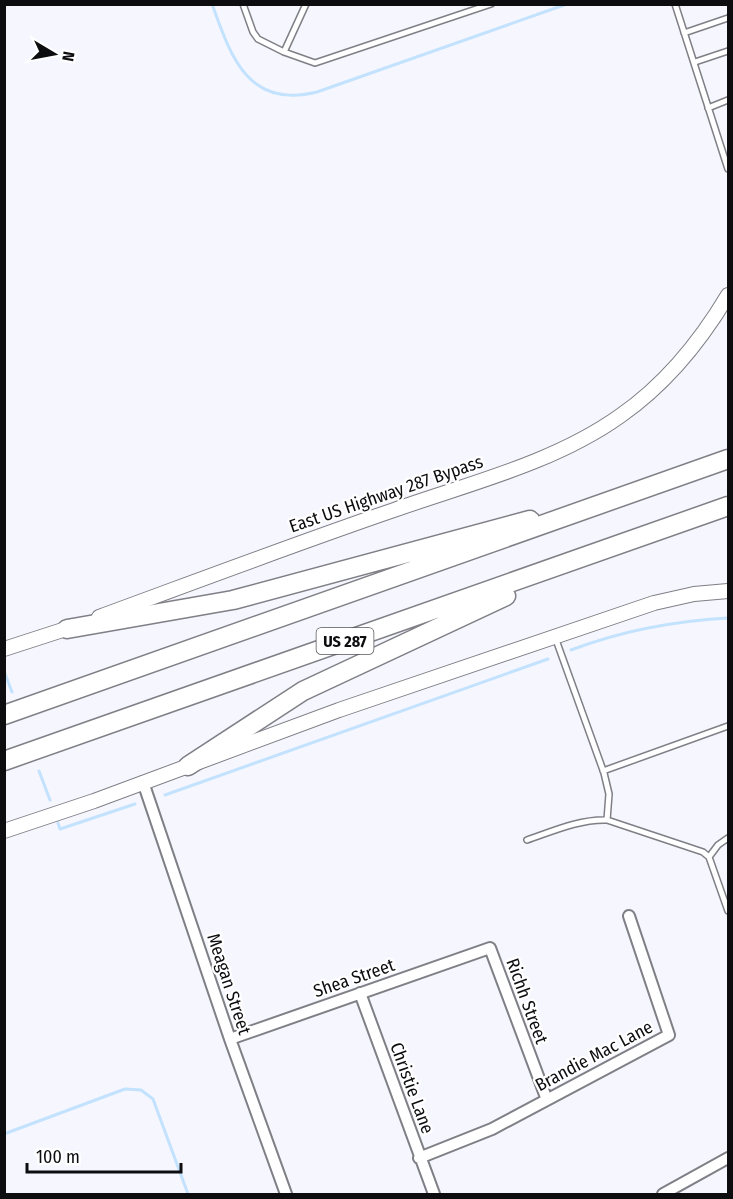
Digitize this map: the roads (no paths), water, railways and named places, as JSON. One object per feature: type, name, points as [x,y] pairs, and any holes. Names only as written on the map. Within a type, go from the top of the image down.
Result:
[{"type":"highway","name":"US 287","points":[[4,715],[729,459]]},
{"type":"highway","name":"US 287","points":[[4,761],[729,506]]},
{"type":"highway","points":[[67,629],[234,600],[512,523],[534,519],[558,519]]},
{"type":"highway","points":[[188,766],[303,691],[510,595],[667,536],[685,522]]},
{"type":"main road","name":"East US Highway 287 Bypass","points":[[4,649],[67,629],[319,536],[529,463],[574,443],[619,417],[648,396],[706,331],[729,295]]},
{"type":"main road","points":[[4,831],[143,783],[339,710],[554,636],[654,603],[694,594],[729,591]]},
{"type":"street","name":"Meagan Street","points":[[143,783],[230,1039],[286,1194]]},
{"type":"street","name":"Brandie Mac Lane","points":[[420,1158],[492,1129],[669,1035],[629,916]]},
{"type":"street","name":"Shea Street","points":[[230,1039],[490,948]]},
{"type":"street","name":"Richh Street","points":[[490,948],[546,1100]]},
{"type":"street","name":"Christie Lane","points":[[360,993],[434,1194]]},
{"type":"street","points":[[663,1194],[729,1158]]},
{"type":"lane","points":[[243,4],[253,32],[258,39],[308,62],[321,63],[491,4]]},
{"type":"lane","points":[[284,52],[306,4]]},
{"type":"lane","points":[[675,4],[729,169]]},
{"type":"lane","points":[[684,33],[729,18]]},
{"type":"lane","points":[[695,62],[729,51]]},
{"type":"lane","points":[[708,108],[729,100]]},
{"type":"lane","points":[[554,636],[603,771],[609,794],[607,820]]},
{"type":"lane","points":[[603,771],[729,726]]},
{"type":"lane","points":[[527,840],[587,821],[607,820],[703,852],[709,857],[729,911]]},
{"type":"lane","points":[[709,857],[717,845],[729,838]]},
{"type":"waterway","points":[[212,4],[235,60],[246,74],[258,86],[274,93],[293,95],[317,92],[567,4]]},
{"type":"waterway","points":[[571,650],[609,637],[648,628],[728,618]]},
{"type":"waterway","points":[[165,795],[548,659]]},
{"type":"waterway","points":[[4,671],[12,692]]},
{"type":"waterway","points":[[39,771],[50,800]]},
{"type":"waterway","points":[[58,823],[60,829],[135,804]]},
{"type":"waterway","points":[[4,1134],[125,1089],[141,1090],[153,1099],[188,1194]]}]
